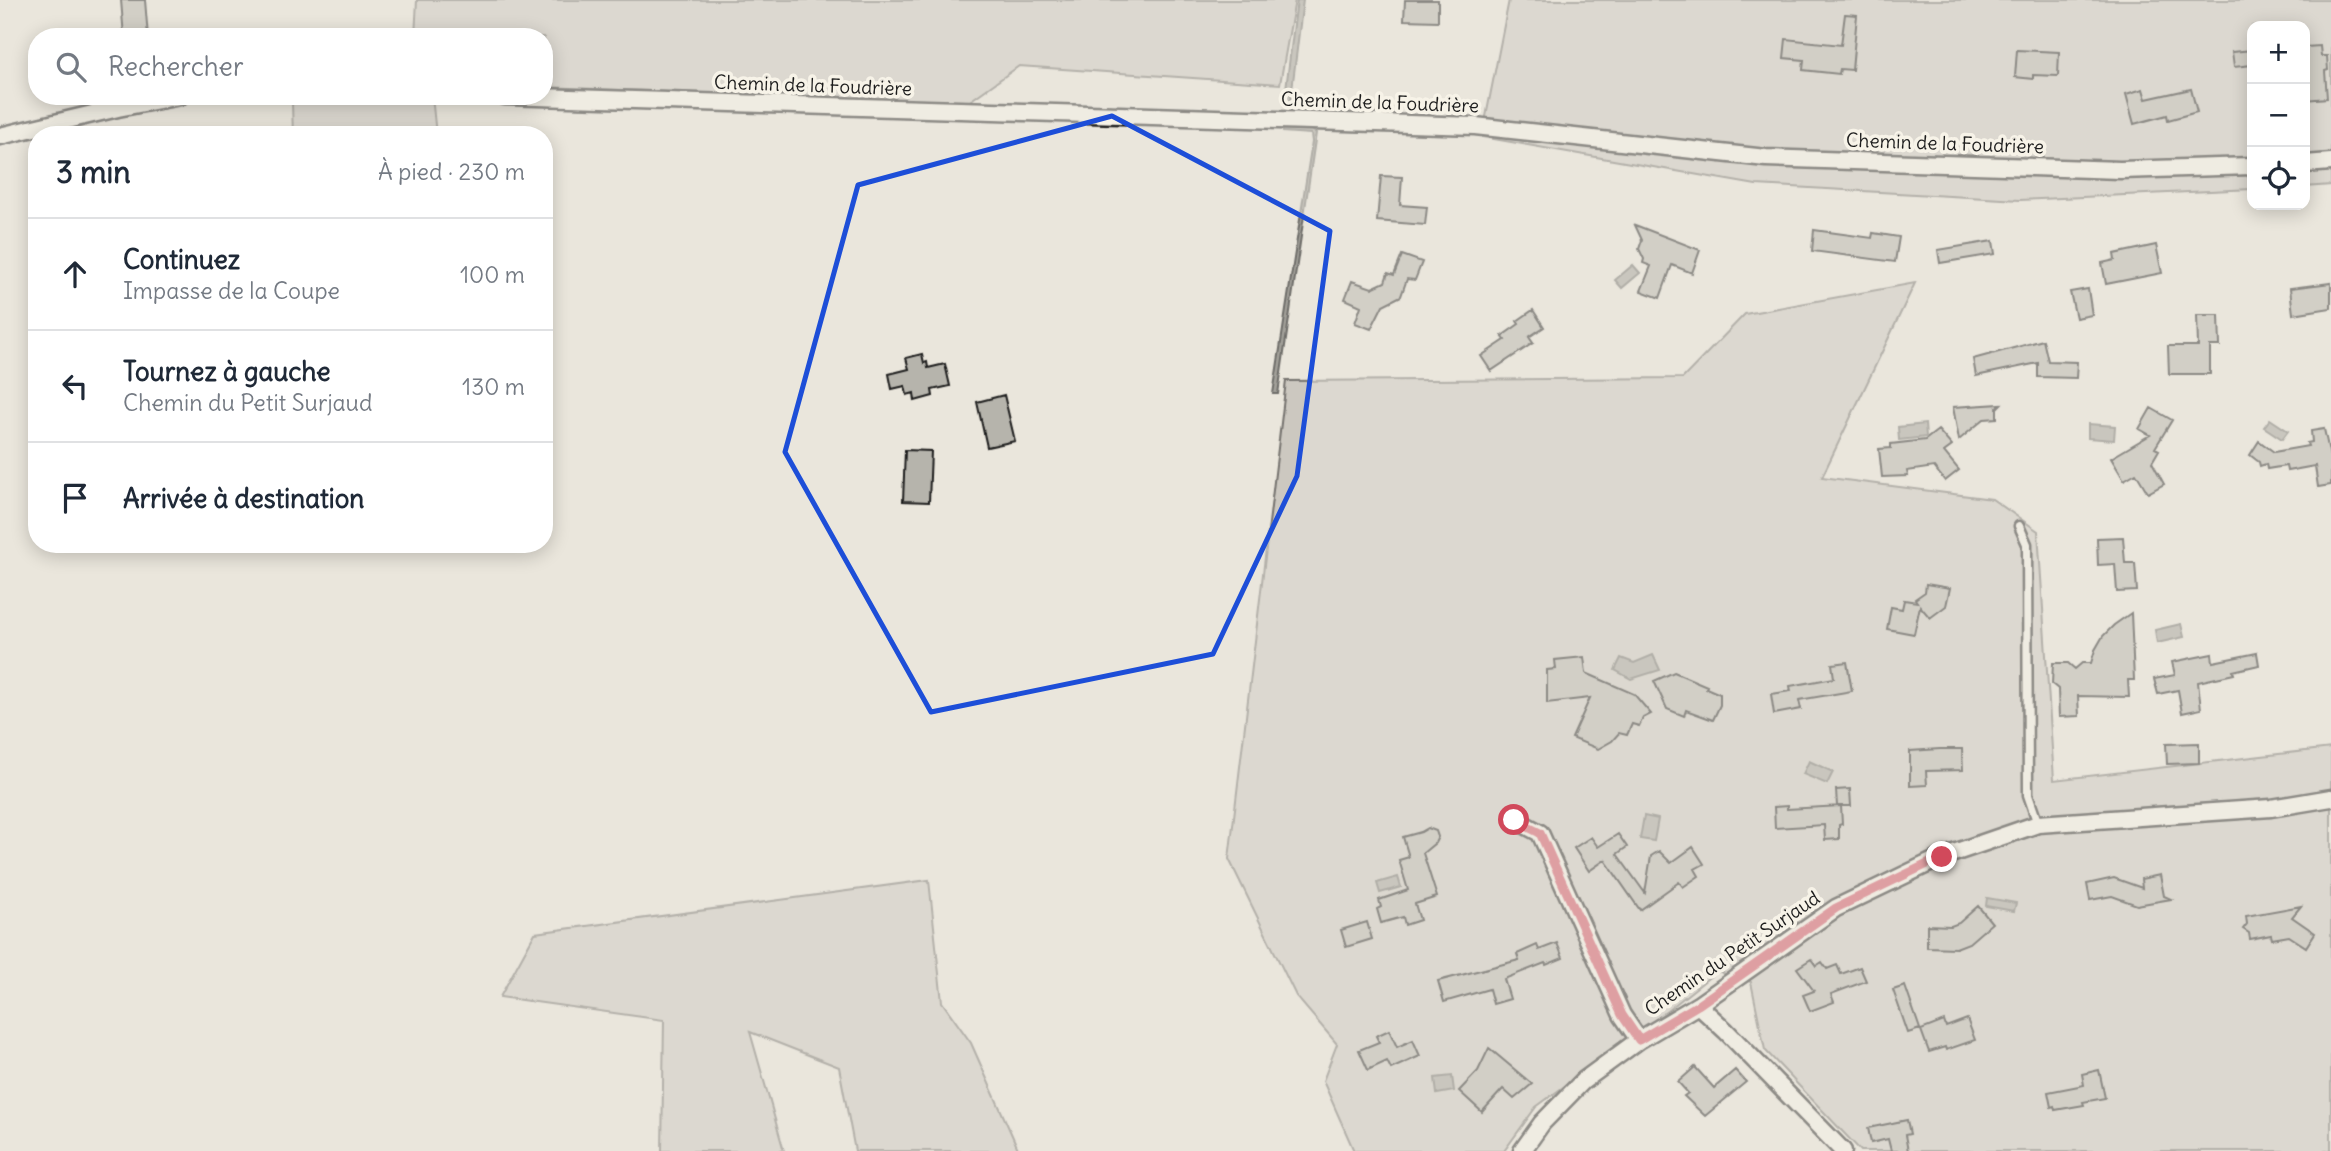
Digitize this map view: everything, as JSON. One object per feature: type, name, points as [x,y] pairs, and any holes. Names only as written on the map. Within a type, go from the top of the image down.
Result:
[{"type":"street","name":"Chemin de la Foudrière","points":[[553,97],[1475,126],[1766,158],[2120,170],[2247,166]]},
{"type":"street","points":[[42,126],[134,105]]},
{"type":"street","points":[[0,136],[28,129]]},
{"type":"street","points":[[2310,164],[2331,162]]},
{"type":"street","name":"Chemin du Petit Surjaud","points":[[1522,1151],[1542,1123],[1583,1081],[1639,1040],[1698,1005],[1836,908],[1942,857],[2038,824],[2271,808],[2331,798]]},
{"type":"street","points":[[1514,820],[1540,833],[1622,1015],[1639,1040]]},
{"type":"street","points":[[1698,1005],[1843,1151]]},
{"type":"lane","points":[[2019,526],[2027,544],[2028,795],[2038,824]]},
{"type":"highlighted area","points":[[1112,116],[1330,231],[1297,476],[1213,654],[931,712],[785,452],[858,185]]},
{"type":"shaded area","points":[[417,0],[1295,0],[1280,84],[1019,66],[967,103],[553,87],[553,28],[415,28]]},
{"type":"shaded area","points":[[1297,0],[1303,0],[1290,106],[1284,105]]},
{"type":"shaded area","points":[[1509,0],[2331,0],[2331,185],[2310,187],[2310,21],[2247,21],[2247,189],[2020,200],[1756,185],[1482,137]]},
{"type":"shaded area","points":[[292,105],[433,105],[435,126],[293,126]]},
{"type":"shaded area","points":[[1281,124],[1309,129],[1316,133],[1278,394],[1273,394],[1312,142],[1311,134],[1283,132]]},
{"type":"shaded area","points":[[1633,265],[1640,273],[1622,288],[1615,280]]},
{"type":"shaded area","points":[[1915,283],[1822,477],[1992,499],[2038,531],[2054,780],[2331,748],[2331,1151],[1861,1151],[1765,1050],[1751,982],[1717,971],[1536,1107],[1504,1151],[1354,1151],[1323,1081],[1337,1044],[1296,996],[1229,859],[1286,381],[1683,378],[1745,314]]},
{"type":"shaded area","points":[[2270,419],[2288,431],[2282,439],[2264,427]]},
{"type":"shaded area","points":[[1925,424],[1926,437],[1899,440],[1898,427]]},
{"type":"shaded area","points":[[2088,424],[2115,426],[2114,440],[2088,438]]},
{"type":"shaded area","points":[[2181,624],[2184,637],[2157,643],[2155,630]]},
{"type":"shaded area","points":[[1653,655],[1660,670],[1631,679],[1615,670],[1621,658],[1634,663]]},
{"type":"shaded area","points":[[1809,761],[1833,772],[1827,784],[1803,774]]},
{"type":"shaded area","points":[[1644,816],[1658,819],[1654,841],[1640,839]]},
{"type":"shaded area","points":[[1398,877],[1401,887],[1380,893],[1377,883]]},
{"type":"shaded area","points":[[929,880],[942,1002],[971,1043],[1019,1151],[855,1151],[839,1067],[750,1032],[784,1151],[662,1151],[664,1020],[500,997],[535,933]]},
{"type":"shaded area","points":[[1987,898],[2016,903],[2014,911],[1986,906]]},
{"type":"shaded area","points":[[1452,1076],[1454,1091],[1437,1094],[1435,1078]]},
{"type":"building","points":[[121,0],[145,0],[147,28],[123,28]]},
{"type":"building","points":[[1405,0],[1438,0],[1438,21],[1404,20]]},
{"type":"building","points":[[1845,14],[1857,15],[1852,70],[1840,69],[1839,74],[1803,70],[1804,60],[1784,58],[1786,39],[1841,45]]},
{"type":"building","points":[[2320,46],[2321,56],[2327,56],[2327,98],[2310,100],[2310,47]]},
{"type":"building","points":[[2017,50],[2059,52],[2058,76],[2033,75],[2033,79],[2015,77]]},
{"type":"building","points":[[2247,50],[2247,66],[2234,67],[2232,52]]},
{"type":"building","points":[[2143,89],[2146,99],[2191,89],[2197,112],[2168,120],[2167,115],[2134,124],[2126,94]]},
{"type":"building","points":[[1381,176],[1402,177],[1400,205],[1427,207],[1425,225],[1377,221]]},
{"type":"building","points":[[1635,225],[1700,250],[1692,273],[1672,265],[1660,298],[1641,291],[1651,266],[1643,263],[1639,249],[1642,240]]},
{"type":"building","points":[[1814,230],[1872,238],[1873,233],[1899,237],[1895,262],[1812,251]]},
{"type":"building","points":[[1993,241],[1995,254],[1940,263],[1938,250]]},
{"type":"building","points":[[2156,245],[2162,273],[2106,284],[2102,263],[2115,260],[2114,254]]},
{"type":"building","points":[[1402,255],[1422,262],[1415,280],[1407,279],[1401,296],[1383,305],[1371,329],[1355,323],[1361,306],[1345,299],[1352,281],[1372,288],[1385,282],[1388,273],[1394,275]]},
{"type":"building","points":[[2331,283],[2331,308],[2293,314],[2290,288]]},
{"type":"building","points":[[2088,289],[2092,315],[2076,318],[2070,292]]},
{"type":"building","points":[[1533,310],[1544,327],[1529,337],[1533,343],[1491,371],[1481,356],[1505,340],[1502,336]]},
{"type":"building","points":[[2197,315],[2219,315],[2220,346],[2210,346],[2210,374],[2169,374],[2168,346],[2198,346]]},
{"type":"building","points":[[2043,340],[2048,361],[2077,362],[2076,378],[2038,377],[2038,363],[1976,376],[1973,359]]},
{"type":"building","points":[[922,354],[928,368],[945,364],[950,386],[932,390],[933,396],[915,401],[914,393],[907,395],[905,386],[892,389],[889,374],[909,369],[906,358]]},
{"type":"building","points":[[1004,395],[1015,441],[987,447],[977,402]]},
{"type":"building","points":[[2001,404],[1997,408],[1997,418],[1984,419],[1959,440],[1953,407]]},
{"type":"building","points":[[2151,408],[2172,420],[2155,448],[2159,450],[2152,462],[2164,484],[2148,493],[2136,473],[2124,480],[2111,458],[2150,435],[2139,429]]},
{"type":"building","points":[[2324,429],[2331,461],[2331,485],[2318,487],[2315,466],[2287,471],[2286,466],[2267,469],[2266,464],[2260,466],[2250,455],[2259,441],[2274,452],[2308,446],[2307,443],[2312,442],[2311,431]]},
{"type":"building","points":[[1938,430],[1952,446],[1944,452],[1959,470],[1945,481],[1934,467],[1907,471],[1908,476],[1882,477],[1879,449],[1891,448],[1891,444],[1925,440]]},
{"type":"building","points":[[905,450],[931,451],[929,502],[903,501]]},
{"type":"building","points":[[2123,537],[2125,563],[2135,563],[2137,591],[2117,592],[2115,564],[2098,565],[2097,538]]},
{"type":"building","points":[[1926,584],[1950,588],[1946,606],[1930,618],[1920,606],[1914,634],[1887,629],[1891,607],[1902,609],[1904,600],[1917,602],[1915,599],[1925,592]]},
{"type":"building","points":[[2131,613],[2134,680],[2128,680],[2129,697],[2078,696],[2079,716],[2059,717],[2058,689],[2052,684],[2053,663],[2068,663],[2075,669],[2082,663],[2091,663],[2103,636]]},
{"type":"building","points":[[2257,653],[2259,665],[2198,682],[2201,709],[2182,713],[2178,690],[2158,694],[2154,679],[2175,675],[2172,662],[2212,654],[2213,662]]},
{"type":"building","points":[[1584,657],[1586,673],[1634,694],[1651,714],[1643,718],[1639,726],[1632,724],[1627,735],[1619,733],[1612,741],[1598,749],[1572,738],[1590,698],[1547,703],[1547,670],[1556,669],[1555,660]]},
{"type":"building","points":[[1847,662],[1852,691],[1799,700],[1801,709],[1774,714],[1771,694],[1791,691],[1790,686],[1834,678],[1832,664]]},
{"type":"building","points":[[1674,672],[1720,694],[1720,705],[1713,720],[1686,710],[1684,716],[1667,709],[1654,681]]},
{"type":"building","points":[[2199,743],[2199,763],[2167,764],[2166,744]]},
{"type":"building","points":[[1962,749],[1963,770],[1926,771],[1927,785],[1910,786],[1910,751]]},
{"type":"building","points":[[1850,789],[1851,806],[1837,806],[1836,790]]},
{"type":"building","points":[[1787,806],[1787,809],[1841,806],[1839,839],[1825,840],[1824,825],[1775,828],[1774,807]]},
{"type":"building","points":[[1428,828],[1436,831],[1438,837],[1423,853],[1437,897],[1415,904],[1420,920],[1405,925],[1403,917],[1381,923],[1377,909],[1381,907],[1379,900],[1408,890],[1399,860],[1409,857],[1403,837]]},
{"type":"building","points":[[1618,834],[1627,847],[1617,854],[1645,893],[1651,856],[1659,851],[1671,863],[1693,847],[1704,864],[1695,869],[1699,876],[1683,887],[1679,882],[1640,910],[1605,860],[1589,871],[1574,848],[1591,837],[1598,847]]},
{"type":"building","points":[[2160,875],[2164,896],[2171,899],[2137,905],[2112,896],[2090,900],[2087,884],[2114,878],[2142,888],[2141,879]]},
{"type":"building","points":[[1978,906],[1992,923],[1969,943],[1956,948],[1927,947],[1927,925],[1951,926],[1959,923]]},
{"type":"building","points":[[2301,906],[2292,917],[2315,933],[2306,947],[2289,936],[2272,939],[2271,935],[2250,939],[2249,933],[2243,929],[2247,924],[2246,916]]},
{"type":"building","points":[[1367,922],[1372,939],[1346,947],[1341,930]]},
{"type":"building","points":[[1557,943],[1563,958],[1504,979],[1510,999],[1493,1004],[1489,989],[1444,1002],[1438,981],[1519,960],[1517,954],[1537,945],[1539,950]]},
{"type":"building","points":[[1811,959],[1816,966],[1822,962],[1827,969],[1837,965],[1841,974],[1860,967],[1866,981],[1831,994],[1834,1002],[1810,1011],[1803,995],[1814,991],[1797,968]]},
{"type":"building","points":[[1905,986],[1920,1029],[1908,1033],[1893,990]]},
{"type":"building","points":[[1967,1019],[1975,1040],[1946,1050],[1945,1047],[1929,1052],[1921,1030],[1944,1021],[1946,1027]]},
{"type":"building","points":[[1389,1030],[1397,1047],[1413,1040],[1420,1056],[1391,1069],[1387,1061],[1368,1070],[1359,1050],[1379,1042],[1376,1036]]},
{"type":"building","points":[[1489,1048],[1532,1084],[1514,1099],[1503,1089],[1482,1112],[1459,1091],[1478,1071]]},
{"type":"building","points":[[1695,1067],[1714,1088],[1735,1070],[1746,1082],[1705,1116],[1684,1096],[1688,1093],[1678,1082]]},
{"type":"building","points":[[2099,1070],[2105,1098],[2055,1110],[2054,1106],[2051,1107],[2048,1092],[2084,1085],[2082,1074]]},
{"type":"building","points":[[1907,1120],[1910,1134],[1905,1135],[1908,1151],[1891,1151],[1888,1139],[1871,1143],[1868,1128]]},
{"type":"route","points":[[1514,820],[1540,833],[1622,1015],[1639,1040],[1698,1005],[1836,908],[1942,857]]}]
